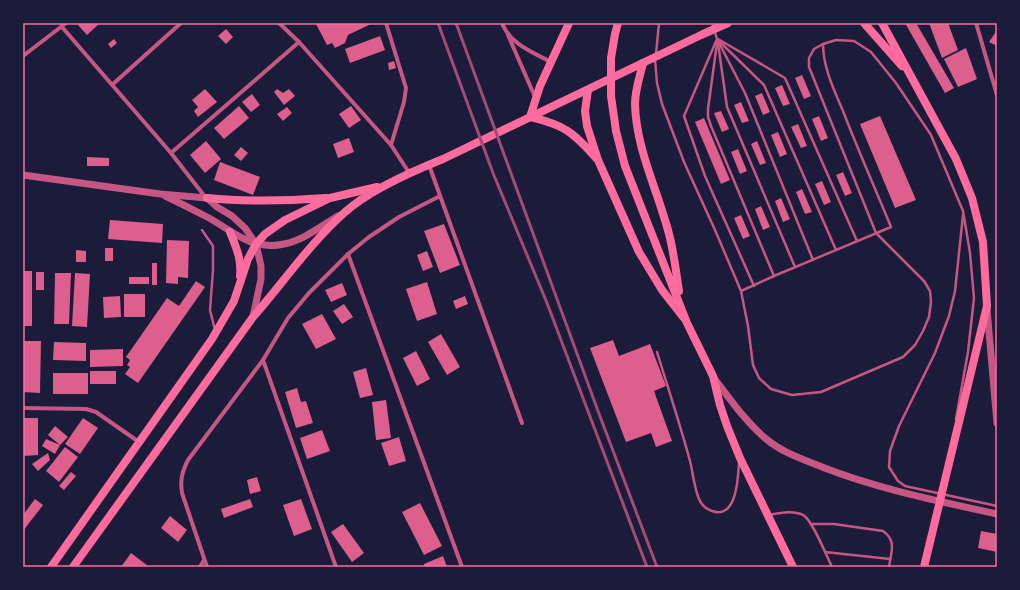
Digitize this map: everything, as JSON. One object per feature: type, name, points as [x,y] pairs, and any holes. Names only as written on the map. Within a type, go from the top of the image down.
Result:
[{"type":"main road","points":[[530,117],[551,62],[569,23]]},
{"type":"main road","points":[[618,23],[611,58],[611,96],[616,130],[625,166],[687,322],[713,376],[720,405],[740,458],[793,567]]},
{"type":"main road","points":[[73,567],[253,317],[306,253],[344,213],[366,197],[410,174],[588,90],[643,62],[728,23]]},
{"type":"main road","points":[[864,23],[914,80]]},
{"type":"main road","points":[[882,23],[956,159],[972,198],[983,242],[987,306],[924,567]]},
{"type":"main road","points":[[643,62],[635,104],[638,130],[652,183],[669,233],[675,262],[680,304]]},
{"type":"main road","points":[[588,90],[585,111],[587,126],[598,160],[639,252],[662,290],[687,322]]},
{"type":"main road","points":[[530,117],[551,123],[566,130],[578,139],[598,160]]},
{"type":"main road","points":[[206,198],[269,202],[330,198],[390,184]]},
{"type":"main road","points":[[51,567],[216,332],[234,301],[240,287],[248,259],[256,244],[265,234],[285,220],[330,198]]},
{"type":"main road","points":[[230,232],[238,250],[241,269],[240,287]]},
{"type":"street","points":[[23,56],[66,23]]},
{"type":"street","points":[[113,84],[181,23]]},
{"type":"street","points":[[279,23],[299,42],[391,145],[410,174]]},
{"type":"street","points":[[386,23],[406,88],[404,102],[391,145]]},
{"type":"street","points":[[502,23],[536,99]]},
{"type":"street","points":[[976,23],[997,95]]},
{"type":"street","points":[[62,27],[113,84],[171,153],[206,198],[232,216],[244,228],[256,244],[261,266],[261,279],[253,317]]},
{"type":"street","points":[[508,35],[516,43],[551,62]]},
{"type":"street","points":[[171,153],[299,42]]},
{"type":"street","points":[[429,165],[522,423]]},
{"type":"street","points":[[23,175],[160,194],[206,198]]},
{"type":"street","points":[[160,194],[190,208],[244,240],[267,246],[285,244],[304,237],[344,213]]},
{"type":"street","points":[[207,567],[182,493],[180,482],[182,472],[188,460],[263,360],[288,318],[309,294],[348,254],[369,237],[399,217],[440,196]]},
{"type":"street","points":[[348,254],[462,567]]},
{"type":"street","points":[[987,306],[997,423]]},
{"type":"street","points":[[263,360],[336,567]]},
{"type":"street","points":[[713,376],[746,420],[766,439],[794,456],[870,484],[931,500],[997,514]]},
{"type":"street","points":[[23,408],[86,409],[96,412],[139,442]]},
{"type":"street","points":[[200,567],[204,560]]},
{"type":"lane","points":[[659,23],[655,65],[657,83],[662,104],[684,162],[741,291],[748,326],[753,365],[759,378],[771,389],[792,395],[821,392],[902,357],[915,345],[929,316],[931,302],[930,291],[924,281],[876,234],[809,66],[809,58],[814,49],[823,44],[836,40],[854,41],[871,52],[896,83],[931,135],[963,211],[970,253],[974,298],[968,352],[952,439],[952,456]]},
{"type":"lane","points":[[712,23],[717,39],[727,107],[795,267]]},
{"type":"lane","points":[[717,39],[684,116],[705,176],[754,286]]},
{"type":"lane","points":[[717,39],[786,78],[857,241]]},
{"type":"lane","points":[[717,39],[764,85],[836,250]]},
{"type":"lane","points":[[717,39],[745,93],[813,260]]},
{"type":"lane","points":[[717,39],[708,117],[774,276]]},
{"type":"lane","points":[[741,291],[891,227],[832,85],[823,56],[823,44]]},
{"type":"lane","points":[[963,211],[955,291],[949,316],[935,353],[899,426],[890,451],[890,467],[898,481],[905,486],[997,506]]},
{"type":"lane","points":[[202,230],[212,246],[213,270],[210,310],[216,332]]},
{"type":"lane","points":[[657,352],[690,460],[699,499],[705,508],[715,512],[724,511],[731,504],[736,491],[740,458]]},
{"type":"lane","points":[[768,515],[791,512],[804,515],[812,524],[832,567]]},
{"type":"lane","points":[[812,524],[834,524],[883,531],[889,535],[893,542],[889,567]]},
{"type":"lane","points":[[825,552],[890,559]]},
{"type":"building","points":[[80,23],[100,23],[87,35],[78,25]]},
{"type":"building","points":[[373,23],[348,35],[345,43],[335,48],[332,43],[327,45],[316,24]]},
{"type":"building","points":[[905,23],[916,23],[954,88],[945,93]]},
{"type":"building","points":[[929,23],[948,23],[958,50],[942,58]]},
{"type":"building","points":[[226,29],[233,37],[226,44],[218,36]]},
{"type":"building","points":[[997,30],[997,46],[989,42]]},
{"type":"building","points":[[380,36],[385,50],[350,63],[345,49]]},
{"type":"building","points":[[114,39],[117,43],[111,48],[108,44]]},
{"type":"building","points":[[966,48],[977,79],[958,87],[944,59]]},
{"type":"building","points":[[394,61],[396,68],[389,70],[388,63]]},
{"type":"building","points":[[802,75],[811,96],[804,99],[795,78]]},
{"type":"building","points":[[782,85],[790,104],[783,106],[775,88]]},
{"type":"building","points":[[205,89],[217,102],[198,117],[194,111],[198,107],[192,100]]},
{"type":"building","points":[[277,89],[283,93],[289,89],[295,96],[284,105],[274,92]]},
{"type":"building","points":[[762,93],[770,112],[763,115],[755,96]]},
{"type":"building","points":[[252,94],[260,105],[251,112],[242,102]]},
{"type":"building","points":[[741,102],[749,121],[742,123],[734,105]]},
{"type":"building","points":[[239,106],[249,118],[224,139],[214,128]]},
{"type":"building","points":[[351,106],[361,120],[349,128],[339,114]]},
{"type":"building","points":[[287,107],[292,113],[283,121],[277,114]]},
{"type":"building","points":[[721,111],[729,129],[722,132],[714,113]]},
{"type":"building","points":[[819,116],[828,138],[821,141],[812,119]]},
{"type":"building","points":[[880,116],[916,200],[895,208],[860,124]]},
{"type":"building","points":[[704,118],[730,180],[721,184],[695,122]]},
{"type":"building","points":[[798,124],[807,146],[801,148],[791,127]]},
{"type":"building","points":[[778,132],[787,154],[780,157],[771,135]]},
{"type":"building","points":[[349,138],[354,152],[338,158],[333,144]]},
{"type":"building","points":[[206,141],[221,159],[205,173],[190,155]]},
{"type":"building","points":[[757,141],[766,163],[760,165],[751,144]]},
{"type":"building","points":[[241,147],[248,153],[241,161],[234,155]]},
{"type":"building","points":[[738,149],[747,171],[740,174],[731,152]]},
{"type":"building","points":[[87,157],[109,158],[109,166],[87,166]]},
{"type":"building","points":[[220,162],[260,177],[253,195],[214,180]]},
{"type":"building","points":[[843,172],[852,193],[845,196],[836,175]]},
{"type":"building","points":[[822,181],[831,202],[824,205],[815,184]]},
{"type":"building","points":[[802,189],[812,212],[805,214],[796,192]]},
{"type":"building","points":[[781,198],[790,219],[783,222],[775,201]]},
{"type":"building","points":[[761,206],[770,227],[763,230],[755,209]]},
{"type":"building","points":[[741,215],[750,236],[743,239],[734,218]]},
{"type":"building","points":[[110,220],[163,224],[162,243],[108,239]]},
{"type":"building","points":[[444,224],[460,265],[440,273],[424,231]]},
{"type":"building","points":[[167,240],[189,241],[188,278],[178,277],[178,284],[166,283]]},
{"type":"building","points":[[105,248],[113,248],[113,261],[105,261]]},
{"type":"building","points":[[76,250],[86,251],[86,262],[76,262]]},
{"type":"building","points":[[427,251],[433,267],[423,271],[417,255]]},
{"type":"building","points":[[152,263],[157,263],[157,285],[152,285]]},
{"type":"building","points":[[23,271],[32,271],[32,326],[23,326]]},
{"type":"building","points":[[36,272],[44,272],[44,290],[36,290]]},
{"type":"building","points":[[55,273],[71,273],[69,324],[54,324]]},
{"type":"building","points":[[75,273],[90,274],[87,327],[72,326]]},
{"type":"building","points":[[129,277],[149,277],[149,284],[129,284]]},
{"type":"building","points":[[196,281],[205,287],[138,383],[125,374],[130,367],[127,365],[130,360],[126,357],[167,298],[179,306]]},
{"type":"building","points":[[427,282],[437,314],[417,321],[406,289]]},
{"type":"building","points":[[342,283],[347,295],[331,302],[325,290]]},
{"type":"building","points":[[124,294],[145,294],[145,317],[124,317]]},
{"type":"building","points":[[120,296],[121,317],[104,318],[103,297]]},
{"type":"building","points":[[465,296],[468,304],[456,309],[453,301]]},
{"type":"building","points":[[344,304],[353,317],[342,324],[333,311]]},
{"type":"building","points":[[322,314],[336,339],[316,349],[302,324]]},
{"type":"building","points":[[441,334],[460,367],[447,375],[428,342]]},
{"type":"building","points":[[613,340],[619,356],[650,344],[666,386],[654,391],[672,441],[656,447],[651,433],[626,442],[590,348]]},
{"type":"building","points":[[23,341],[41,341],[40,393],[23,392]]},
{"type":"building","points":[[54,342],[86,343],[86,361],[53,360]]},
{"type":"building","points":[[123,349],[123,366],[90,367],[90,350]]},
{"type":"building","points":[[416,351],[430,379],[417,386],[403,358]]},
{"type":"building","points":[[366,368],[373,395],[360,398],[353,372]]},
{"type":"building","points":[[90,371],[116,371],[116,384],[90,384]]},
{"type":"building","points":[[53,373],[88,373],[88,394],[53,394]]},
{"type":"building","points":[[297,388],[301,402],[306,401],[313,423],[296,428],[285,392]]},
{"type":"building","points":[[386,400],[391,438],[376,440],[372,402]]},
{"type":"building","points":[[23,418],[38,418],[38,455],[23,456]]},
{"type":"building","points":[[83,418],[98,428],[80,454],[65,444]]},
{"type":"building","points":[[55,426],[68,437],[60,445],[48,435]]},
{"type":"building","points":[[322,430],[330,451],[307,459],[300,438]]},
{"type":"building","points":[[399,437],[406,461],[389,466],[381,443]]},
{"type":"building","points":[[46,439],[60,445],[55,454],[42,446]]},
{"type":"building","points":[[65,447],[78,457],[59,482],[46,471]]},
{"type":"building","points":[[48,453],[50,460],[38,471],[32,464]]},
{"type":"building","points":[[71,472],[76,476],[64,490],[59,486]]},
{"type":"building","points":[[257,477],[261,491],[250,494],[247,480]]},
{"type":"building","points":[[35,499],[43,505],[23,531],[23,515]]},
{"type":"building","points":[[250,499],[253,507],[224,518],[221,509]]},
{"type":"building","points":[[301,499],[312,529],[294,536],[283,505]]},
{"type":"building","points":[[420,503],[442,546],[424,555],[402,512]]},
{"type":"building","points":[[170,516],[187,530],[178,542],[161,528]]},
{"type":"building","points":[[343,524],[364,553],[352,562],[331,532]]},
{"type":"building","points":[[981,531],[997,534],[997,552],[978,548]]},
{"type":"building","points":[[131,553],[148,566],[148,567],[121,567]]},
{"type":"building","points":[[443,556],[447,567],[425,567],[424,564]]},
{"type":"railway","points":[[438,23],[493,173],[547,303],[647,567]]},
{"type":"railway","points":[[456,23],[598,411],[657,567]]}]
